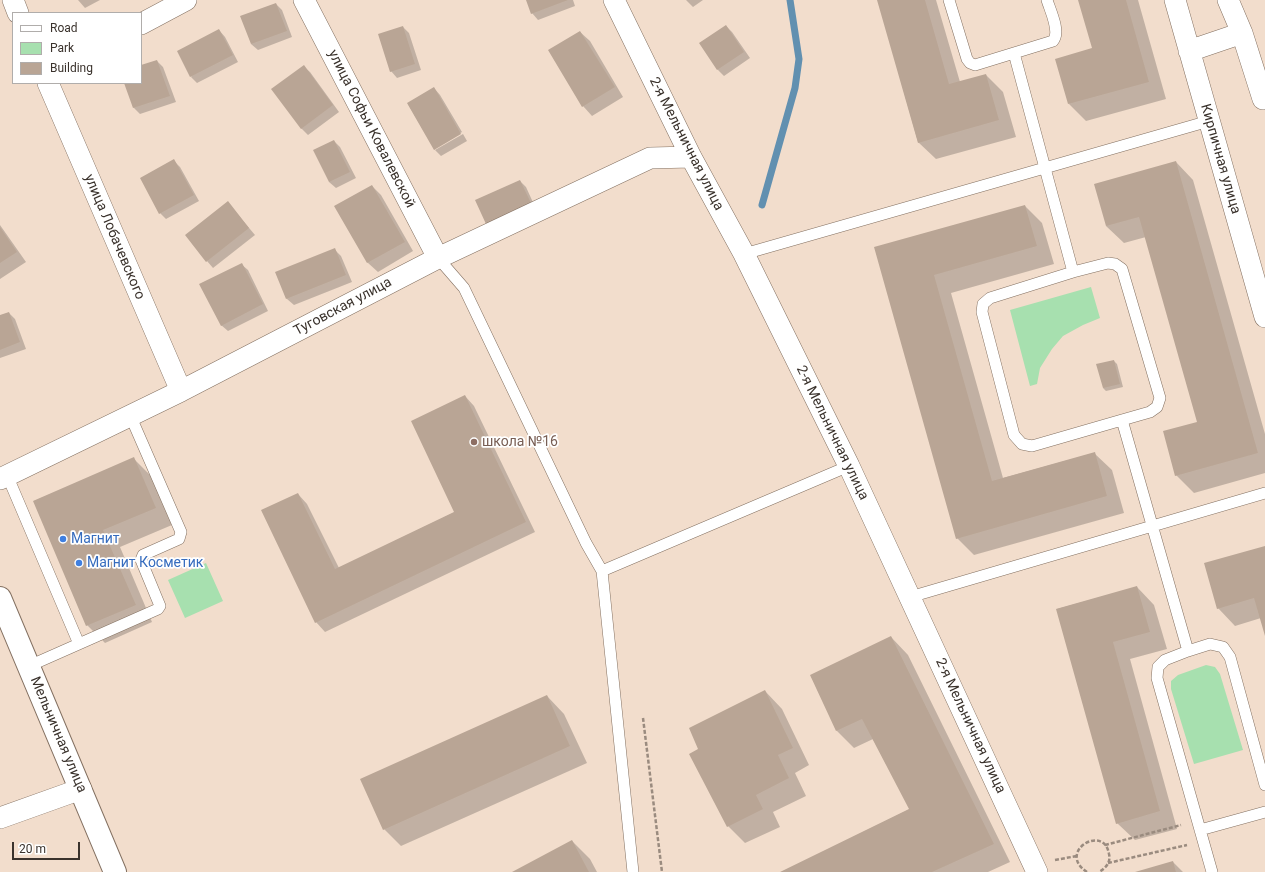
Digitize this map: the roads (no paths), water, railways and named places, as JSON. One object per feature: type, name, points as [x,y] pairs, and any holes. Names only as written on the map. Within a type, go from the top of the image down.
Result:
[{"type":"street","points":[[13,0],[18,12]]},
{"type":"street","points":[[142,23],[186,0]]},
{"type":"street","name":"улица Софьи Ковалевской","points":[[304,0],[438,258]]},
{"type":"street","name":"2-я Мельничная улица","points":[[614,0],[691,157],[744,254],[850,466],[1037,872]]},
{"type":"street","name":"Кирпичная улица","points":[[1175,0],[1265,317]]},
{"type":"street","points":[[1228,0],[1242,34],[1263,99],[1265,98]]},
{"type":"street","points":[[1189,50],[1242,34]]},
{"type":"street","name":"улица Лобачевского","points":[[48,84],[181,391]]},
{"type":"street","name":"Туговская улица","points":[[4,477],[181,391],[438,258],[650,158],[691,157]]},
{"type":"street","name":"Мельничная улица","points":[[0,598],[115,872]]},
{"type":"street","points":[[0,818],[81,790]]},
{"type":"lane","points":[[949,0],[967,59],[970,63],[975,64],[1053,41],[1056,37],[1057,31],[1047,0]]},
{"type":"lane","points":[[1014,52],[1073,272]]},
{"type":"lane","points":[[744,254],[1209,121]]},
{"type":"lane","points":[[438,258],[464,288],[586,543],[602,571],[633,872]]},
{"type":"lane","points":[[1108,263],[1115,264],[1122,268],[1160,398],[1158,407],[1150,412],[1122,420],[1032,446],[1022,444],[1014,435],[982,312],[983,304],[990,298],[1073,272],[1108,263]]},
{"type":"lane","points":[[29,666],[158,609],[160,606],[141,560],[143,555],[179,539],[181,532],[130,415]]},
{"type":"lane","points":[[1122,420],[1188,651]]},
{"type":"lane","points":[[602,571],[850,466]]},
{"type":"lane","points":[[4,477],[79,644]]},
{"type":"lane","points":[[910,597],[1265,493]]},
{"type":"lane","points":[[1212,872],[1157,678],[1158,667],[1165,660],[1210,644],[1223,647],[1230,657],[1265,785]]},
{"type":"lane","points":[[1200,831],[1265,812]]},
{"type":"waterway","points":[[762,205],[795,88],[799,59],[790,0]]},
{"type":"place","name":"школа №16","points":[[474,442]]},
{"type":"place","name":"Магнит","points":[[63,539]]},
{"type":"place","name":"Магнит Косметик","points":[[79,563]]}]
